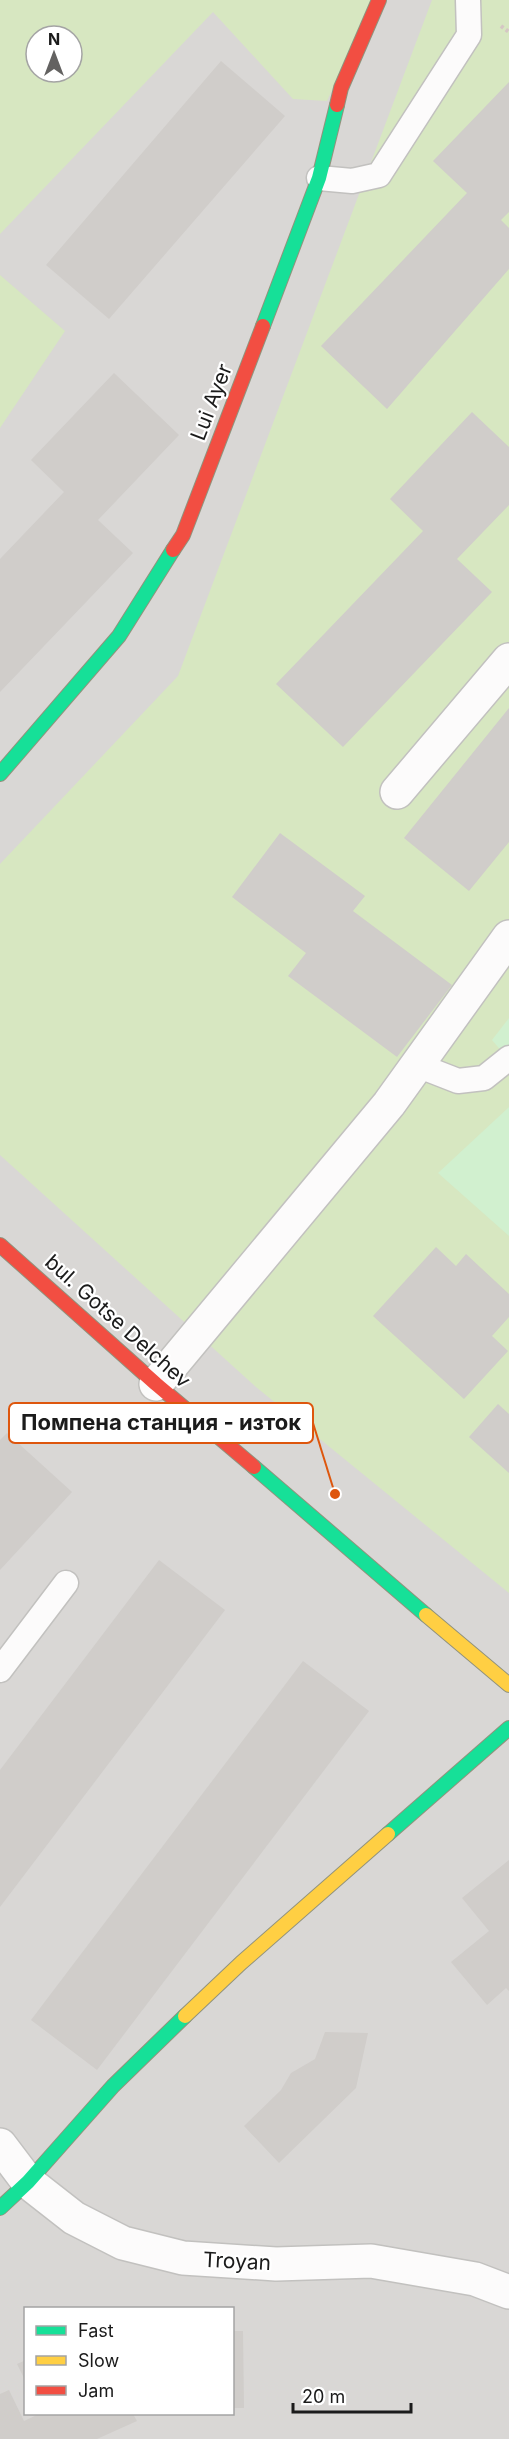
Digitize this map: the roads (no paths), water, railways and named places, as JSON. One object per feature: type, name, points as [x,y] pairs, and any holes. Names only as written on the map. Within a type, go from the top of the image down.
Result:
[{"type":"street","name":"Lui Ayer","points":[[0,774],[119,636],[183,535],[319,178],[341,88],[379,0]]},
{"type":"street","points":[[397,792],[509,660]]},
{"type":"street","points":[[156,1384],[389,1104],[509,937]]},
{"type":"street","name":"bul. Gotse Delchev","points":[[0,1245],[156,1384],[509,1685]]},
{"type":"street","points":[[0,2208],[28,2182],[113,2086],[241,1963],[509,1728]]},
{"type":"street","name":"Troyan","points":[[0,2145],[28,2182],[74,2218],[123,2243],[183,2258],[276,2264],[371,2262],[475,2279],[509,2292]]},
{"type":"lane","points":[[319,178],[352,181],[379,175],[469,35],[468,0]]},
{"type":"lane","points":[[417,1065],[458,1082],[484,1077],[509,1058]]},
{"type":"lane","points":[[0,1670],[66,1583]]},
{"type":"place","name":"Помпена станция - изток","points":[[335,1494]]}]
